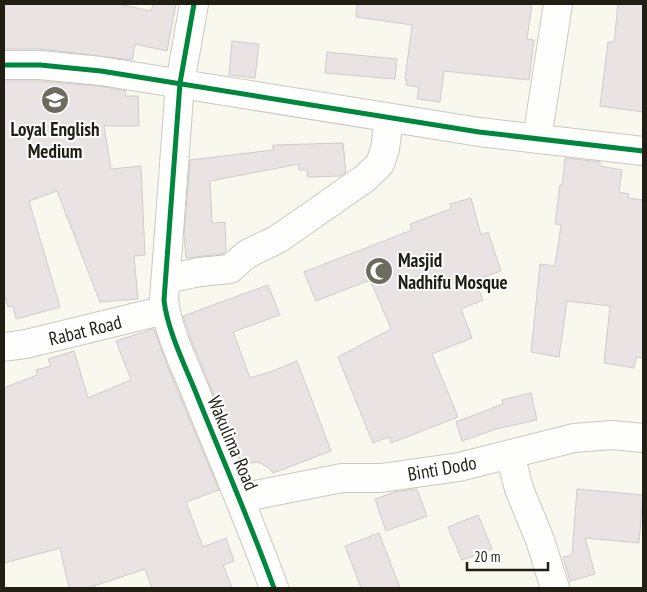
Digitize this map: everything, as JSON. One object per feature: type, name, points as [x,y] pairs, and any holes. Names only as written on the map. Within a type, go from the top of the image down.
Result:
[{"type":"street","points":[[165,310],[164,300],[180,83],[194,4]]},
{"type":"street","points":[[538,139],[558,4]]},
{"type":"street","points":[[4,65],[40,65],[180,83],[390,118],[538,139],[643,151]]},
{"type":"street","points":[[166,279],[200,272],[230,269],[247,254],[278,239],[364,179],[380,164],[385,149],[390,118]]},
{"type":"street","name":"Rabat Road","points":[[4,347],[26,344],[165,310]]},
{"type":"street","name":"Wakulima Road","points":[[165,310],[274,588]]},
{"type":"street","name":"Binti Dodo","points":[[240,498],[342,478],[381,478],[459,467],[574,438],[612,435],[643,438]]},
{"type":"street","points":[[510,454],[519,489],[540,540],[555,588]]},
{"type":"building","points":[[4,4],[118,4],[151,11],[153,4],[176,4],[167,51],[135,44],[132,60],[41,49],[4,49]]},
{"type":"building","points":[[357,4],[532,4],[527,39],[534,40],[529,80],[444,71],[440,102],[417,99],[419,87],[406,85],[407,80],[405,79],[412,25],[356,17]]},
{"type":"building","points":[[618,4],[643,4],[643,112],[600,106],[608,42],[614,42]]},
{"type":"building","points":[[232,41],[259,44],[255,78],[229,75]]},
{"type":"building","points":[[327,52],[397,59],[395,79],[325,73]]},
{"type":"building","points":[[4,81],[39,81],[99,86],[126,91],[125,96],[138,96],[139,126],[104,126],[111,169],[141,166],[145,255],[134,256],[138,299],[100,302],[57,191],[29,201],[60,307],[16,319],[13,306],[8,307],[4,293]]},
{"type":"building","points":[[343,143],[346,172],[341,176],[308,177],[307,170],[299,170],[299,164],[210,181],[212,223],[225,222],[226,251],[223,254],[186,258],[184,235],[190,160],[273,150],[273,145]]},
{"type":"building","points":[[565,158],[600,162],[600,166],[622,170],[619,192],[629,194],[628,198],[643,200],[643,358],[636,357],[634,368],[604,363],[610,306],[567,301],[559,357],[531,352],[540,264],[555,266],[561,225],[555,224]]},
{"type":"building","points":[[471,198],[481,235],[488,232],[501,271],[475,280],[483,300],[461,309],[472,338],[432,354],[458,417],[391,443],[389,437],[373,443],[338,357],[391,329],[388,321],[370,280],[316,301],[304,272],[412,230],[410,224],[451,209],[450,204]]},
{"type":"building","points":[[268,285],[280,315],[233,332],[250,378],[297,361],[331,451],[273,473],[269,468],[258,462],[242,464],[183,316]]},
{"type":"building","points":[[154,329],[219,490],[186,502],[203,547],[226,538],[234,561],[223,565],[232,588],[152,588],[145,569],[88,588],[69,588],[60,548],[4,563],[4,388],[37,375],[36,370],[51,366],[48,359],[74,351],[88,398],[131,380],[116,341]]},
{"type":"building","points":[[531,393],[537,420],[496,429],[462,441],[456,422],[503,404],[502,400]]},
{"type":"building","points":[[417,489],[427,516],[386,531],[375,499],[395,492]]},
{"type":"building","points":[[577,489],[643,495],[639,543],[585,538],[595,574],[570,581],[563,557],[572,555]]},
{"type":"building","points":[[478,515],[492,549],[462,560],[448,527]]},
{"type":"building","points":[[379,533],[400,588],[361,588],[345,546]]},
{"type":"cycle path","points":[[194,4],[180,83],[164,300],[177,347],[246,514],[274,588]]},
{"type":"cycle path","points":[[4,65],[40,65],[101,71],[479,132],[643,151]]},
{"type":"place","name":"Loyal English Medium","points":[[55,100]]},
{"type":"place","name":"Masjid Nadhifu Mosque","points":[[379,271]]}]
